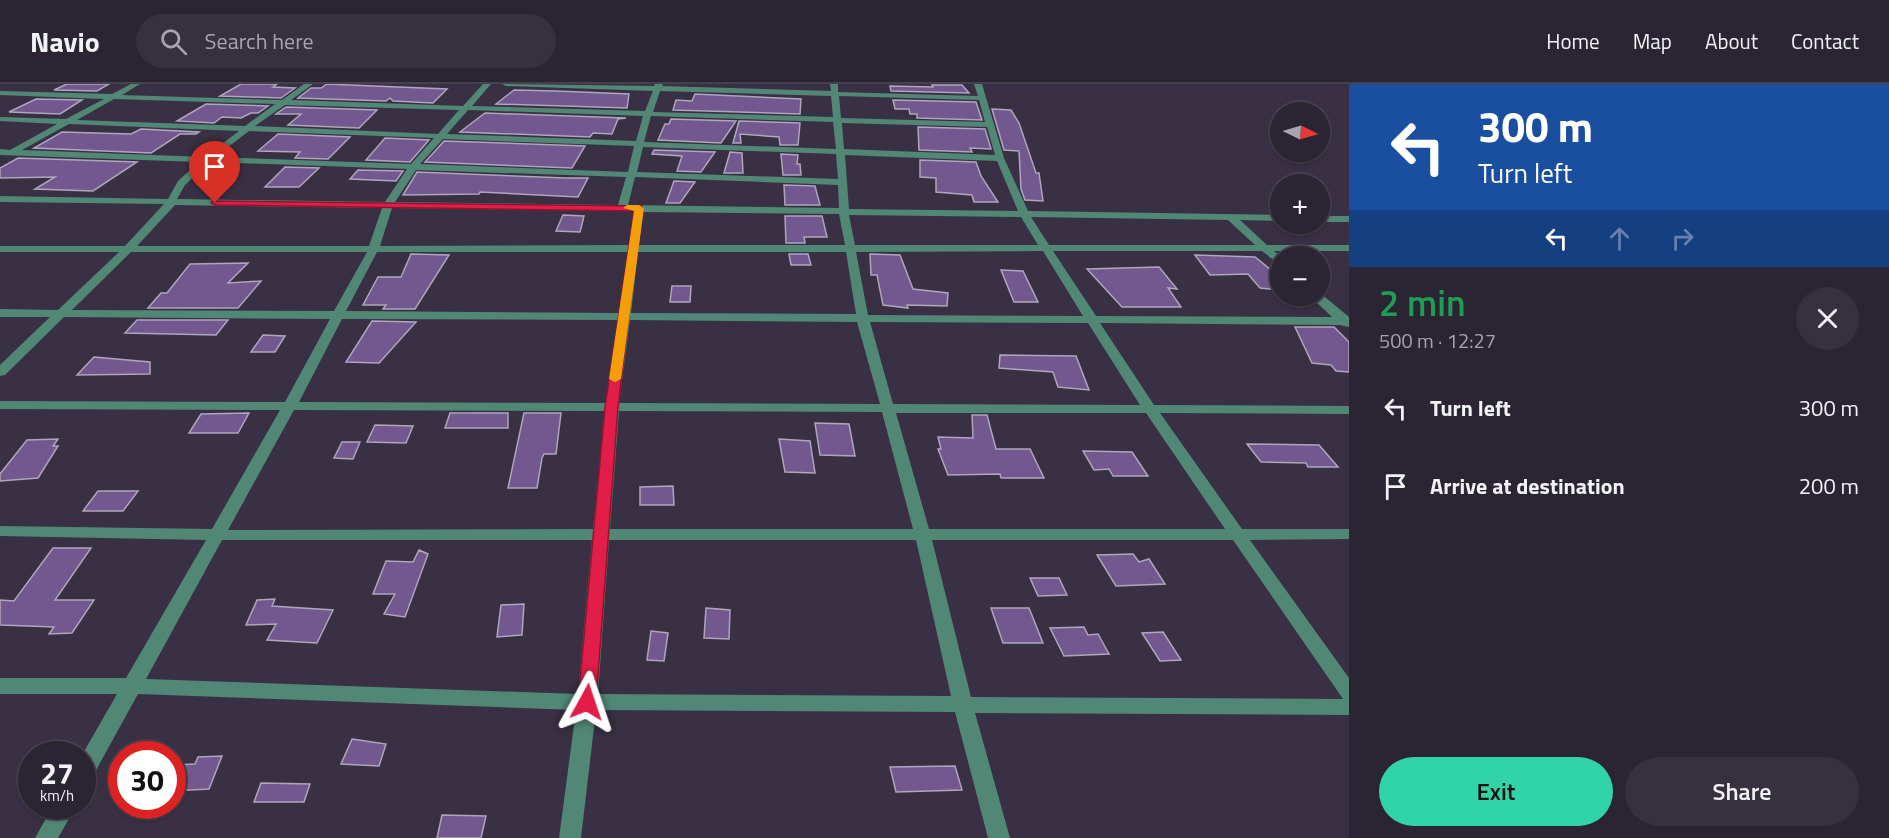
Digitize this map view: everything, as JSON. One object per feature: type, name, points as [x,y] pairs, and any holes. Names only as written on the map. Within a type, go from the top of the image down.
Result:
[{"type":"street","points":[[3,154],[136,84]]},
{"type":"street","points":[[0,372],[128,249],[172,202],[174,193],[180,184],[206,160],[309,84]]},
{"type":"street","points":[[96,751],[289,407],[374,248],[388,205],[412,168],[487,84]]},
{"type":"street","points":[[506,84],[835,89],[982,98]]},
{"type":"street","points":[[978,84],[1000,158],[1025,216],[1151,411],[1349,693]]},
{"type":"street","points":[[622,208],[632,176],[646,113],[658,87]]},
{"type":"street","points":[[835,89],[844,212],[863,320],[923,536],[963,705],[999,838]]},
{"type":"street","points":[[0,93],[990,125]]},
{"type":"street","points":[[0,119],[1000,158]]},
{"type":"street","points":[[3,154],[843,182]]},
{"type":"street","points":[[0,200],[1270,218]]},
{"type":"street","points":[[570,838],[587,702],[612,407],[639,208]]},
{"type":"street","points":[[1231,218],[1270,252]]},
{"type":"street","points":[[1330,219],[1349,219]]},
{"type":"street","points":[[0,249],[1349,248]]},
{"type":"street","points":[[1328,306],[1347,322]]},
{"type":"street","points":[[0,313],[1347,322]]},
{"type":"street","points":[[0,405],[1349,410]]},
{"type":"street","points":[[0,531],[218,535],[1349,534]]},
{"type":"street","points":[[0,686],[134,686],[587,702],[1349,707]]},
{"type":"street","points":[[46,838],[57,819]]},
{"type":"building","points":[[67,84],[109,84],[97,91],[54,90]]},
{"type":"building","points":[[241,84],[277,84],[273,87],[295,88],[281,98],[220,96]]},
{"type":"building","points":[[327,84],[447,89],[433,103],[393,101],[390,98],[386,101],[298,98],[311,88],[321,88]]},
{"type":"building","points":[[932,85],[962,85],[969,93],[891,91],[890,86],[933,87]]},
{"type":"building","points":[[514,90],[629,94],[627,108],[496,104]]},
{"type":"building","points":[[695,94],[801,99],[800,114],[673,110],[676,100],[692,101]]},
{"type":"building","points":[[36,99],[82,100],[60,114],[9,112]]},
{"type":"building","points":[[893,100],[976,102],[982,120],[917,118],[917,114],[910,114],[909,109],[895,109]]},
{"type":"building","points":[[206,104],[268,106],[258,113],[251,113],[241,118],[222,117],[214,123],[177,121]]},
{"type":"building","points":[[286,107],[377,110],[359,128],[288,125],[301,114],[276,114]]},
{"type":"building","points":[[992,109],[1011,110],[1019,123],[1036,173],[1039,173],[1043,201],[1025,200],[1021,189],[1019,151],[1004,150]]},
{"type":"building","points":[[485,113],[626,118],[618,119],[612,134],[593,133],[590,137],[460,132]]},
{"type":"building","points":[[671,119],[736,121],[721,143],[658,140],[665,124],[669,124]]},
{"type":"building","points":[[739,121],[800,123],[798,145],[780,145],[779,137],[740,134],[741,143],[733,143]]},
{"type":"building","points":[[918,127],[985,129],[991,149],[970,148],[972,152],[919,150]]},
{"type":"building","points":[[141,129],[199,132],[180,134],[151,153],[34,148],[62,132],[131,134]]},
{"type":"building","points":[[278,134],[350,137],[328,159],[295,158],[300,152],[258,151]]},
{"type":"building","points":[[385,138],[429,140],[410,162],[366,160]]},
{"type":"building","points":[[444,141],[585,146],[572,168],[425,162]]},
{"type":"building","points":[[654,150],[715,152],[701,172],[677,171],[682,156],[652,154]]},
{"type":"building","points":[[730,152],[742,153],[743,173],[724,173]]},
{"type":"building","points":[[781,154],[798,155],[797,164],[800,164],[801,175],[783,175]]},
{"type":"building","points":[[18,158],[137,162],[93,191],[35,189],[55,177],[0,178],[0,168]]},
{"type":"building","points":[[920,160],[976,162],[981,176],[998,202],[974,202],[972,195],[936,192],[936,178],[920,177]]},
{"type":"building","points":[[285,167],[319,168],[299,187],[265,187]]},
{"type":"building","points":[[358,170],[403,171],[396,181],[350,179]]},
{"type":"building","points":[[417,172],[588,178],[578,197],[480,192],[479,194],[403,195]]},
{"type":"building","points":[[674,181],[695,182],[680,203],[666,203]]},
{"type":"building","points":[[784,185],[815,186],[820,205],[785,205]]},
{"type":"building","points":[[563,215],[584,216],[580,232],[556,231]]},
{"type":"building","points":[[785,216],[822,216],[827,237],[804,237],[805,243],[786,243]]},
{"type":"building","points":[[411,254],[449,255],[415,309],[383,309],[386,305],[363,305],[378,277],[401,277]]},
{"type":"building","points":[[789,254],[808,254],[811,265],[791,265]]},
{"type":"building","points":[[870,254],[900,255],[913,289],[948,293],[947,306],[907,305],[908,308],[883,305],[877,275],[871,275]]},
{"type":"building","points":[[1195,255],[1255,257],[1270,269],[1270,289],[1260,288],[1248,274],[1210,275]]},
{"type":"building","points":[[248,263],[228,283],[261,281],[238,308],[148,308],[161,293],[167,293],[190,264]]},
{"type":"building","points":[[1159,267],[1177,289],[1168,288],[1181,307],[1122,307],[1087,269]]},
{"type":"building","points":[[1001,270],[1023,271],[1038,302],[1014,302]]},
{"type":"building","points":[[672,286],[691,286],[690,302],[670,302]]},
{"type":"building","points":[[137,320],[228,320],[216,335],[125,333]]},
{"type":"building","points":[[372,321],[416,322],[379,363],[346,362]]},
{"type":"building","points":[[1295,327],[1334,327],[1349,342],[1349,372],[1336,371],[1331,365],[1312,363]]},
{"type":"building","points":[[263,335],[285,336],[275,352],[251,352]]},
{"type":"building","points":[[1000,355],[1076,356],[1089,390],[1058,387],[1053,372],[999,368]]},
{"type":"building","points":[[94,357],[150,362],[150,374],[77,375]]},
{"type":"building","points":[[249,413],[238,433],[189,433],[201,414]]},
{"type":"building","points":[[450,413],[508,413],[508,428],[445,428]]},
{"type":"building","points":[[524,413],[561,413],[556,454],[544,454],[537,488],[508,488]]},
{"type":"building","points":[[972,415],[987,415],[996,449],[1030,449],[1044,478],[1001,478],[1000,474],[948,475],[938,449],[941,449],[938,437],[973,438]]},
{"type":"building","points":[[815,423],[849,424],[855,456],[820,455]]},
{"type":"building","points":[[375,425],[413,426],[406,443],[367,442]]},
{"type":"building","points":[[58,439],[53,446],[58,446],[38,478],[0,481],[0,474],[27,440]]},
{"type":"building","points":[[779,439],[810,441],[815,473],[785,472]]},
{"type":"building","points":[[342,442],[360,442],[353,459],[334,458]]},
{"type":"building","points":[[1247,444],[1319,445],[1338,467],[1308,467],[1306,463],[1261,462]]},
{"type":"building","points":[[1083,451],[1132,452],[1148,476],[1113,476],[1109,469],[1094,470]]},
{"type":"building","points":[[673,486],[674,505],[640,505],[640,487]]},
{"type":"building","points":[[98,491],[138,491],[123,511],[83,511]]},
{"type":"building","points":[[53,548],[91,548],[55,600],[94,600],[72,633],[49,634],[54,627],[0,625],[0,600],[14,601]]},
{"type":"building","points":[[419,550],[428,554],[405,617],[384,614],[395,594],[373,594],[386,561],[413,562]]},
{"type":"building","points":[[1133,554],[1139,562],[1149,559],[1165,584],[1116,586],[1097,555]]},
{"type":"building","points":[[1030,578],[1059,578],[1067,595],[1038,596]]},
{"type":"building","points":[[275,599],[272,606],[333,610],[317,643],[267,640],[276,624],[246,625],[257,600]]},
{"type":"building","points":[[524,604],[522,635],[497,637],[501,605]]},
{"type":"building","points":[[706,608],[730,610],[729,639],[704,638]]},
{"type":"building","points":[[991,608],[1029,608],[1043,643],[1003,643]]},
{"type":"building","points":[[1084,627],[1088,635],[1098,634],[1109,654],[1064,656],[1050,628]]},
{"type":"building","points":[[651,631],[668,633],[664,661],[647,660]]},
{"type":"building","points":[[1163,632],[1181,660],[1160,661],[1142,633]]},
{"type":"building","points":[[352,739],[386,744],[379,766],[341,764]]},
{"type":"building","points":[[222,756],[209,789],[186,790],[186,764],[195,764],[198,757]]},
{"type":"building","points":[[955,766],[962,790],[896,792],[890,767]]},
{"type":"building","points":[[261,783],[310,784],[304,802],[254,802]]},
{"type":"building","points":[[442,815],[486,816],[481,838],[437,838]]},
{"type":"slow traffic","points":[[615,379],[639,208],[627,208]]},
{"type":"route","points":[[215,203],[639,208],[612,407],[587,702]]}]
